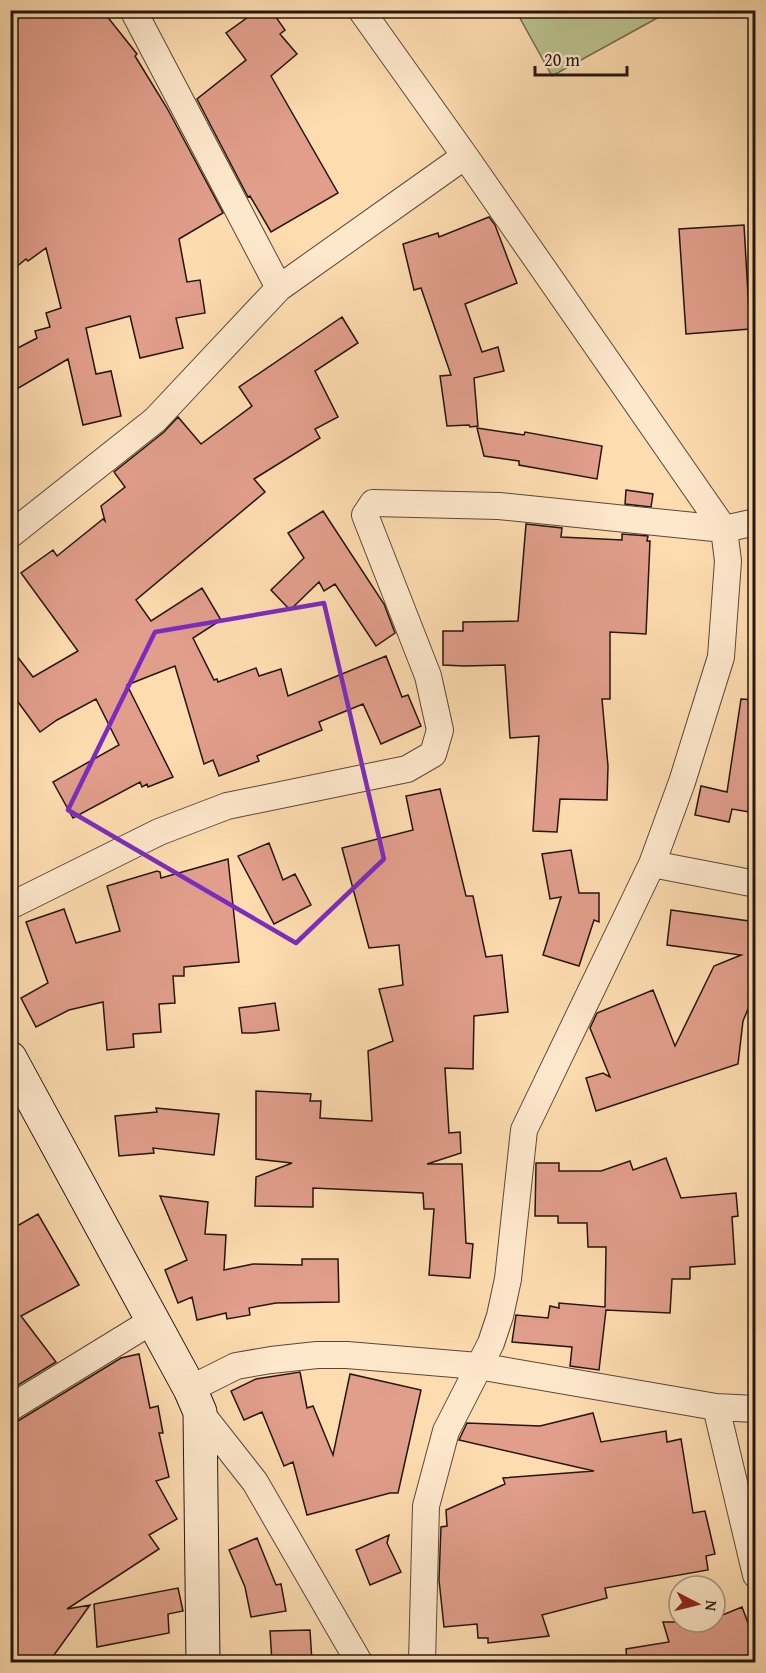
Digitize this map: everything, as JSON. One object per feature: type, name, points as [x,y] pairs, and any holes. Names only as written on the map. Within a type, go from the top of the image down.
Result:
[{"type":"street","points":[[133,10],[279,288]]},
{"type":"street","points":[[361,10],[724,529],[729,561],[721,657],[682,783],[652,864],[524,1130],[516,1185],[508,1279],[492,1343],[446,1431],[426,1506],[422,1662]]},
{"type":"street","points":[[10,535],[155,420],[279,288],[465,156]]},
{"type":"street","points":[[10,906],[159,832],[227,807],[407,769],[433,754],[440,730],[428,676],[365,515],[373,503],[499,506],[724,529],[756,522]]},
{"type":"street","points":[[652,864],[756,884]]},
{"type":"street","points":[[10,1058],[195,1400],[255,1482],[359,1662]]},
{"type":"street","points":[[10,1408],[153,1321]]},
{"type":"street","points":[[195,1400],[236,1366],[271,1359],[347,1355],[478,1366],[716,1407],[756,1409]]},
{"type":"street","points":[[195,1400],[202,1662]]},
{"type":"street","points":[[716,1407],[756,1575]]},
{"type":"highlighted area","points":[[324,603],[384,859],[296,943],[68,810],[155,632]]},
{"type":"green space","points":[[516,11],[670,11],[552,76]]},
{"type":"building","points":[[10,10],[102,10],[137,54],[135,56],[167,108],[223,213],[179,239],[187,282],[200,280],[205,313],[176,318],[183,348],[140,358],[130,316],[86,328],[96,374],[111,371],[121,416],[83,425],[68,359],[10,393],[10,352],[37,338],[35,331],[50,327],[46,313],[61,308],[46,248],[28,261],[26,259],[10,272]]},
{"type":"building","points":[[258,10],[271,10],[285,30],[280,34],[297,54],[271,76],[338,193],[271,232],[250,196],[248,197],[197,99],[246,60],[226,33]]},
{"type":"building","points":[[489,217],[495,225],[517,283],[465,304],[482,352],[498,347],[504,371],[474,378],[478,426],[447,426],[440,376],[451,375],[421,288],[414,290],[403,244],[438,233],[439,237]]},
{"type":"building","points":[[744,225],[750,329],[686,334],[679,229]]},
{"type":"building","points":[[342,317],[358,343],[315,371],[338,417],[315,429],[320,438],[254,479],[265,492],[136,600],[151,621],[202,588],[221,620],[193,638],[214,680],[217,679],[218,682],[256,668],[259,676],[281,669],[288,696],[386,656],[402,697],[408,695],[421,726],[381,744],[363,704],[319,722],[322,730],[257,756],[259,761],[219,776],[213,760],[204,764],[175,666],[127,685],[173,777],[148,787],[147,784],[142,787],[140,782],[73,818],[53,782],[119,745],[96,699],[40,732],[10,691],[10,647],[33,677],[78,651],[21,573],[53,550],[57,556],[103,519],[105,521],[101,506],[125,487],[114,472],[164,432],[178,417],[201,444],[252,406],[239,387]]},
{"type":"building","points":[[477,428],[524,435],[525,432],[602,446],[597,479],[519,465],[519,461],[484,456]]},
{"type":"building","points":[[626,490],[653,494],[651,507],[625,504]]},
{"type":"building","points":[[323,511],[384,604],[395,633],[376,646],[335,584],[324,591],[319,582],[290,610],[271,590],[304,558],[288,533]]},
{"type":"building","points":[[526,524],[562,528],[561,537],[622,540],[622,534],[648,536],[647,541],[650,541],[646,634],[610,632],[610,699],[602,699],[608,766],[607,800],[560,799],[557,832],[533,831],[539,736],[510,738],[505,665],[443,665],[443,631],[463,631],[463,622],[518,621]]},
{"type":"building","points":[[741,699],[756,700],[756,813],[732,809],[729,822],[695,815],[701,786],[727,792]]},
{"type":"building","points":[[440,789],[466,896],[473,896],[486,957],[502,955],[508,1012],[474,1016],[473,1069],[445,1068],[449,1133],[460,1132],[461,1153],[427,1164],[462,1164],[466,1243],[473,1244],[470,1278],[429,1275],[434,1209],[424,1209],[423,1193],[313,1188],[313,1207],[255,1206],[256,1177],[292,1163],[256,1159],[256,1091],[311,1094],[310,1101],[321,1101],[320,1118],[372,1121],[368,1051],[393,1041],[379,989],[403,985],[399,945],[369,948],[342,848],[413,830],[406,796]]},
{"type":"building","points":[[269,843],[283,880],[295,874],[311,905],[274,924],[238,856]]},
{"type":"building","points":[[571,850],[579,893],[599,893],[599,922],[594,920],[579,966],[543,955],[561,897],[550,899],[542,854]]},
{"type":"building","points":[[228,859],[239,962],[184,967],[184,976],[173,976],[175,1003],[159,1004],[161,1032],[133,1034],[134,1047],[107,1050],[103,1002],[69,1010],[36,1027],[21,998],[48,983],[26,922],[64,909],[76,943],[120,931],[107,886],[157,871],[160,872],[161,878]]},
{"type":"building","points":[[671,910],[756,922],[756,990],[743,1021],[738,1064],[596,1111],[586,1078],[603,1073],[610,1077],[590,1028],[597,1013],[653,990],[675,1046],[714,966],[741,955],[667,945]]},
{"type":"building","points":[[275,1003],[279,1030],[242,1033],[239,1008]]},
{"type":"building","points":[[156,1108],[219,1114],[214,1155],[153,1148],[154,1153],[119,1156],[115,1116],[157,1112]]},
{"type":"building","points":[[666,1158],[681,1198],[736,1193],[738,1216],[732,1217],[735,1264],[690,1267],[690,1279],[672,1279],[670,1313],[606,1310],[599,1370],[570,1366],[572,1347],[512,1342],[516,1315],[548,1318],[550,1306],[559,1308],[559,1303],[605,1307],[606,1247],[588,1247],[587,1223],[558,1223],[558,1216],[535,1216],[536,1163],[559,1163],[559,1171],[601,1171],[630,1161],[633,1170]]},
{"type":"building","points":[[160,1196],[208,1202],[205,1234],[226,1235],[224,1270],[253,1264],[302,1265],[302,1259],[338,1259],[339,1302],[276,1303],[249,1308],[250,1315],[227,1319],[226,1313],[197,1320],[192,1297],[178,1303],[165,1270],[187,1260]]},
{"type":"building","points":[[38,1214],[79,1285],[21,1316],[56,1362],[10,1390],[10,1230]]},
{"type":"building","points":[[139,1354],[150,1408],[158,1406],[163,1433],[159,1433],[169,1477],[156,1481],[177,1519],[149,1535],[159,1549],[67,1609],[90,1605],[49,1662],[10,1662],[10,1423],[18,1421],[121,1358]]},
{"type":"building","points":[[300,1372],[307,1408],[313,1406],[333,1455],[350,1374],[421,1390],[398,1493],[390,1493],[307,1515],[293,1462],[284,1466],[262,1412],[244,1420],[231,1391],[256,1379]]},
{"type":"building","points":[[593,1413],[601,1442],[666,1431],[667,1442],[681,1439],[693,1513],[705,1511],[715,1554],[706,1556],[708,1570],[667,1574],[667,1577],[605,1588],[607,1598],[542,1615],[549,1636],[488,1643],[488,1638],[478,1638],[477,1624],[444,1627],[439,1580],[441,1527],[447,1526],[446,1510],[505,1484],[503,1478],[594,1471],[459,1440],[467,1423],[540,1426]]},
{"type":"building","points":[[389,1535],[387,1543],[401,1572],[370,1585],[356,1550]]},
{"type":"building","points":[[257,1538],[276,1585],[281,1584],[286,1611],[251,1617],[245,1587],[229,1550]]},
{"type":"building","points":[[178,1588],[183,1611],[168,1614],[169,1633],[97,1647],[94,1604]]},
{"type":"building","points":[[742,1607],[756,1644],[756,1652],[728,1662],[627,1662],[626,1649],[669,1642],[663,1622],[667,1622],[667,1634],[727,1634],[727,1613]]},
{"type":"building","points":[[310,1630],[312,1662],[272,1662],[270,1631]]}]
